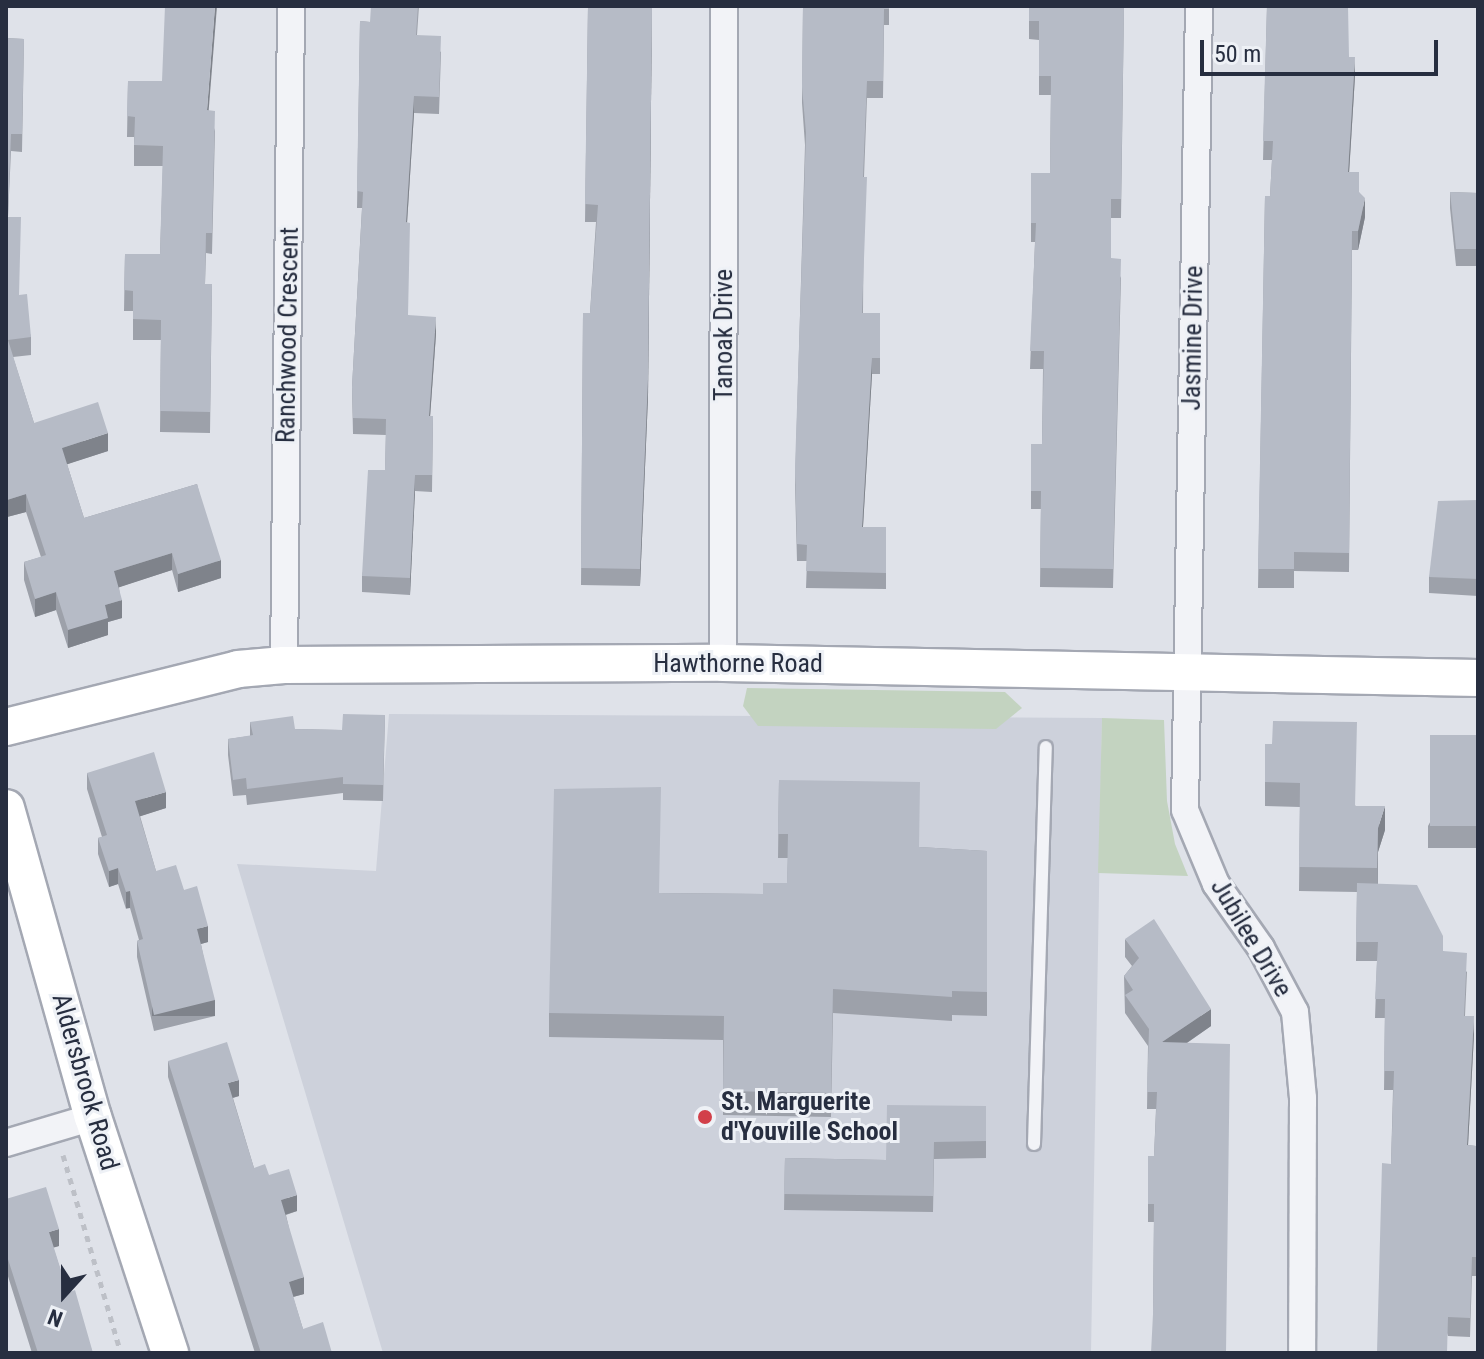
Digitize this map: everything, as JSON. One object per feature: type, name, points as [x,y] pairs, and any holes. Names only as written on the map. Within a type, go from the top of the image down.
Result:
[{"type":"street","name":"Ranchwood Crescent","points":[[284,665],[291,6]]},
{"type":"street","name":"Tanoak Drive","points":[[723,663],[724,6]]},
{"type":"street","name":"Jasmine Drive","points":[[1186,670],[1199,6]]},
{"type":"street","name":"Hawthorne Road","points":[[6,727],[238,669],[284,665],[723,663],[1478,678]]},
{"type":"street","name":"Jubilee Drive","points":[[1186,670],[1185,810],[1216,884],[1261,948],[1295,1012],[1303,1098],[1302,1353]]},
{"type":"street","name":"Aldersbrook Road","points":[[6,808],[93,1117],[170,1353]]},
{"type":"street","points":[[6,1143],[93,1117]]},
{"type":"lane","points":[[1034,1144],[1046,747]]},
{"type":"path","points":[[63,1155],[121,1353]]},
{"type":"shaded area","name":"St. Marguerite d'Youville School","points":[[389,714],[1102,718],[1091,1353],[383,1353],[237,864],[376,871]]},
{"type":"green space","points":[[747,688],[1005,692],[1022,708],[996,729],[758,726],[743,706]]},
{"type":"green space","points":[[1102,718],[1164,720],[1167,801],[1175,844],[1188,876],[1098,873]]},
{"type":"building","points":[[165,6],[215,6],[207,110],[215,111],[212,233],[206,233],[205,284],[212,284],[210,412],[160,411],[161,320],[133,319],[133,291],[124,290],[125,254],[160,254],[163,146],[134,145],[135,117],[127,116],[128,81],[162,81]]},
{"type":"building","points":[[371,6],[418,6],[416,35],[441,36],[439,97],[414,96],[406,222],[410,223],[408,315],[436,317],[429,416],[433,416],[432,475],[415,475],[410,578],[362,576],[368,470],[385,470],[386,419],[353,418],[363,192],[357,191],[360,21],[370,22]]},
{"type":"building","points":[[588,6],[652,6],[648,379],[640,569],[581,568],[583,313],[590,313],[598,205],[585,204]]},
{"type":"building","points":[[803,6],[889,6],[889,9],[884,9],[883,81],[867,81],[862,313],[880,313],[880,358],[872,358],[862,527],[886,527],[886,573],[806,571],[807,545],[797,544],[795,468],[806,133],[802,87]]},
{"type":"building","points":[[1029,6],[1124,6],[1121,199],[1111,199],[1111,258],[1121,259],[1113,569],[1040,568],[1041,491],[1031,491],[1031,444],[1042,444],[1044,351],[1030,351],[1036,223],[1031,223],[1031,173],[1050,173],[1051,76],[1039,76],[1039,21],[1029,21]]},
{"type":"building","points":[[1267,6],[1348,6],[1349,57],[1355,57],[1348,172],[1359,172],[1359,192],[1365,198],[1358,231],[1352,231],[1349,553],[1294,552],[1294,569],[1258,569],[1265,196],[1270,196],[1273,141],[1263,141]]},
{"type":"building","points":[[6,38],[24,39],[22,134],[11,134],[8,217],[21,217],[19,295],[27,294],[31,337],[8,340],[34,423],[98,402],[108,433],[62,448],[84,518],[197,484],[221,560],[178,574],[172,553],[114,571],[122,600],[105,605],[108,618],[68,630],[56,592],[35,599],[24,562],[46,555],[26,494],[7,500],[6,497]]},
{"type":"building","points":[[1450,192],[1478,193],[1478,249],[1456,249]]},
{"type":"building","points":[[1478,500],[1478,579],[1429,577],[1438,501]]},
{"type":"building","points":[[343,714],[385,715],[383,785],[343,784],[343,777],[247,789],[246,778],[233,780],[228,739],[253,735],[250,722],[293,716],[295,729],[342,730]]},
{"type":"building","points":[[1273,721],[1357,722],[1355,806],[1385,806],[1378,828],[1377,868],[1299,867],[1300,783],[1265,782],[1265,744],[1272,744]]},
{"type":"building","points":[[1430,735],[1478,735],[1478,826],[1430,826]]},
{"type":"building","points":[[154,752],[166,792],[135,801],[156,871],[176,865],[184,890],[197,886],[208,926],[197,929],[215,1000],[154,1015],[137,941],[143,939],[130,891],[126,892],[118,868],[109,871],[98,838],[107,835],[87,773]]},
{"type":"building","points":[[779,780],[920,782],[919,847],[987,851],[987,992],[952,991],[952,997],[833,989],[831,1093],[723,1091],[724,1016],[549,1013],[554,789],[661,787],[659,893],[763,894],[763,883],[787,883],[788,834],[778,834]]},
{"type":"building","points":[[1357,883],[1417,885],[1443,936],[1443,951],[1467,953],[1464,1016],[1474,1016],[1467,1145],[1476,1146],[1478,1257],[1472,1257],[1470,1318],[1448,1317],[1447,1353],[1377,1353],[1382,1163],[1391,1164],[1394,1071],[1384,1071],[1385,999],[1375,999],[1378,942],[1356,942]]},
{"type":"building","points":[[1154,919],[1211,1009],[1162,1042],[1230,1044],[1226,1353],[1151,1353],[1154,1204],[1148,1204],[1148,1156],[1154,1156],[1157,1092],[1147,1092],[1149,1029],[1125,995],[1133,990],[1124,976],[1139,958],[1125,939]]},
{"type":"building","points":[[227,1042],[239,1080],[228,1083],[254,1168],[265,1164],[269,1175],[289,1169],[297,1195],[281,1200],[304,1277],[289,1282],[303,1329],[323,1322],[332,1353],[261,1353],[168,1061]]},
{"type":"building","points":[[887,1105],[986,1106],[986,1141],[934,1142],[933,1196],[784,1194],[785,1158],[886,1160]]},
{"type":"building","points":[[46,1187],[59,1229],[49,1232],[68,1293],[75,1290],[93,1353],[38,1353],[6,1253],[6,1199]]},
{"type":"place","name":"St. Marguerite d'Youville School","points":[[705,1117]]}]
